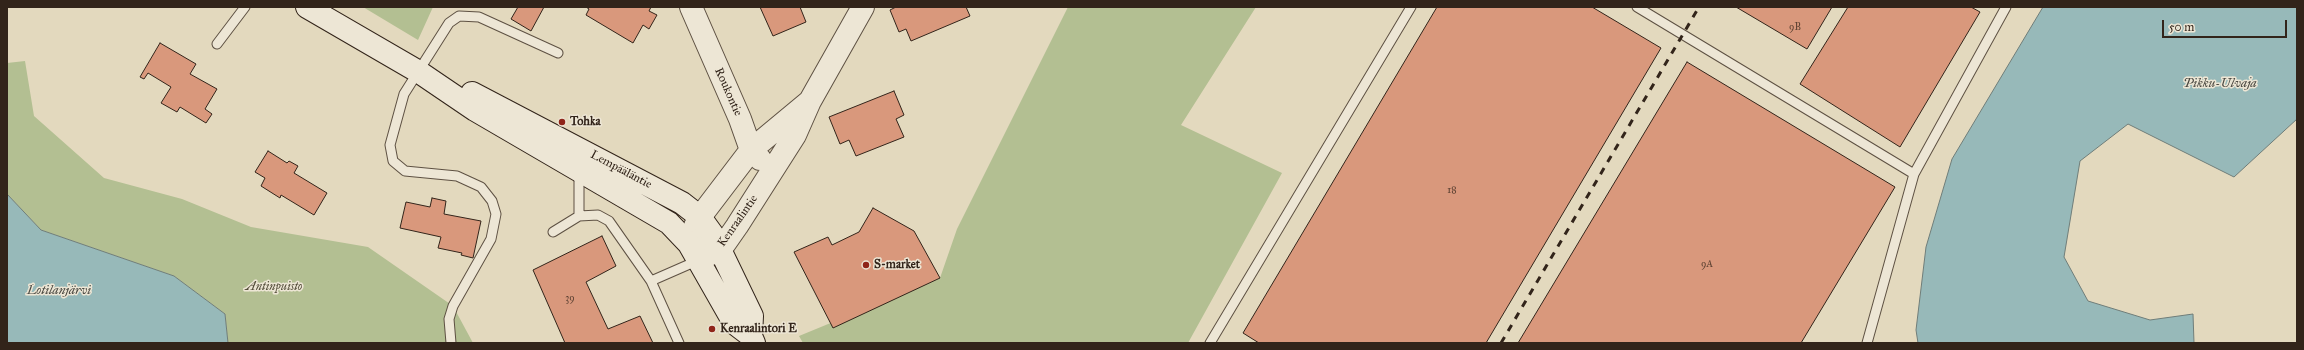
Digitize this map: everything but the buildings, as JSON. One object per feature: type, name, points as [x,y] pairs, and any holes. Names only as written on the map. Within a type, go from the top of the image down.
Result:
[{"type":"main road","name":"Lempääläntie","points":[[307,7],[419,72],[475,110],[669,223],[683,236],[700,259],[734,323],[752,339]]},
{"type":"main road","name":"Roukontie","points":[[691,7],[740,119],[751,150],[772,171]]},
{"type":"main road","name":"Kenraalintie","points":[[810,101],[751,150],[700,217],[694,234],[700,259],[721,249],[772,171],[795,135],[810,101],[863,7]]},
{"type":"main road","name":"Lempääläntie","points":[[419,72],[490,101],[682,203],[700,217],[721,249],[752,316],[752,339]]},
{"type":"lane","points":[[217,44],[245,7]]},
{"type":"lane","points":[[1210,343],[1411,7]]},
{"type":"lane","points":[[1637,7],[1914,174]]},
{"type":"lane","points":[[1867,343],[1914,174],[2006,7]]},
{"type":"lane","points":[[451,343],[449,319],[453,306],[491,239],[496,214],[492,201],[481,187],[457,176],[405,170],[393,161],[390,145],[404,94],[449,23],[459,16],[479,17],[558,53]]},
{"type":"lane","points":[[579,170],[579,216]]},
{"type":"lane","points":[[553,232],[579,216],[598,215],[609,221],[650,281],[679,343]]},
{"type":"lane","points":[[650,281],[700,259]]},
{"type":"green space","points":[[363,7],[433,7],[418,40]]},
{"type":"green space","points":[[1068,7],[1256,7],[1181,125],[1282,173],[1188,343],[803,343],[799,336],[940,278],[957,229]]},
{"type":"green space","name":"Antinpuisto","points":[[25,61],[34,116],[104,178],[182,199],[251,227],[368,247],[453,306],[473,343],[228,343],[225,314],[174,276],[41,230],[7,194],[7,63]]},
{"type":"water","name":"Pikku-Ulvaja","points":[[2043,7],[2297,7],[2297,119],[2234,177],[2128,124],[2080,161],[2064,257],[2088,301],[2150,320],[2193,314],[2194,343],[1918,343],[1916,330],[1926,247],[1952,159]]},
{"type":"water","name":"Lotilanjärvi","points":[[7,194],[41,230],[174,276],[225,314],[228,343],[7,343]]},
{"type":"railway","points":[[1501,343],[1699,7]]},
{"type":"place","name":"Tohka","points":[[562,122]]},
{"type":"place","name":"S-market","points":[[866,265]]},
{"type":"place","name":"Kenraalintori E","points":[[712,329]]}]
